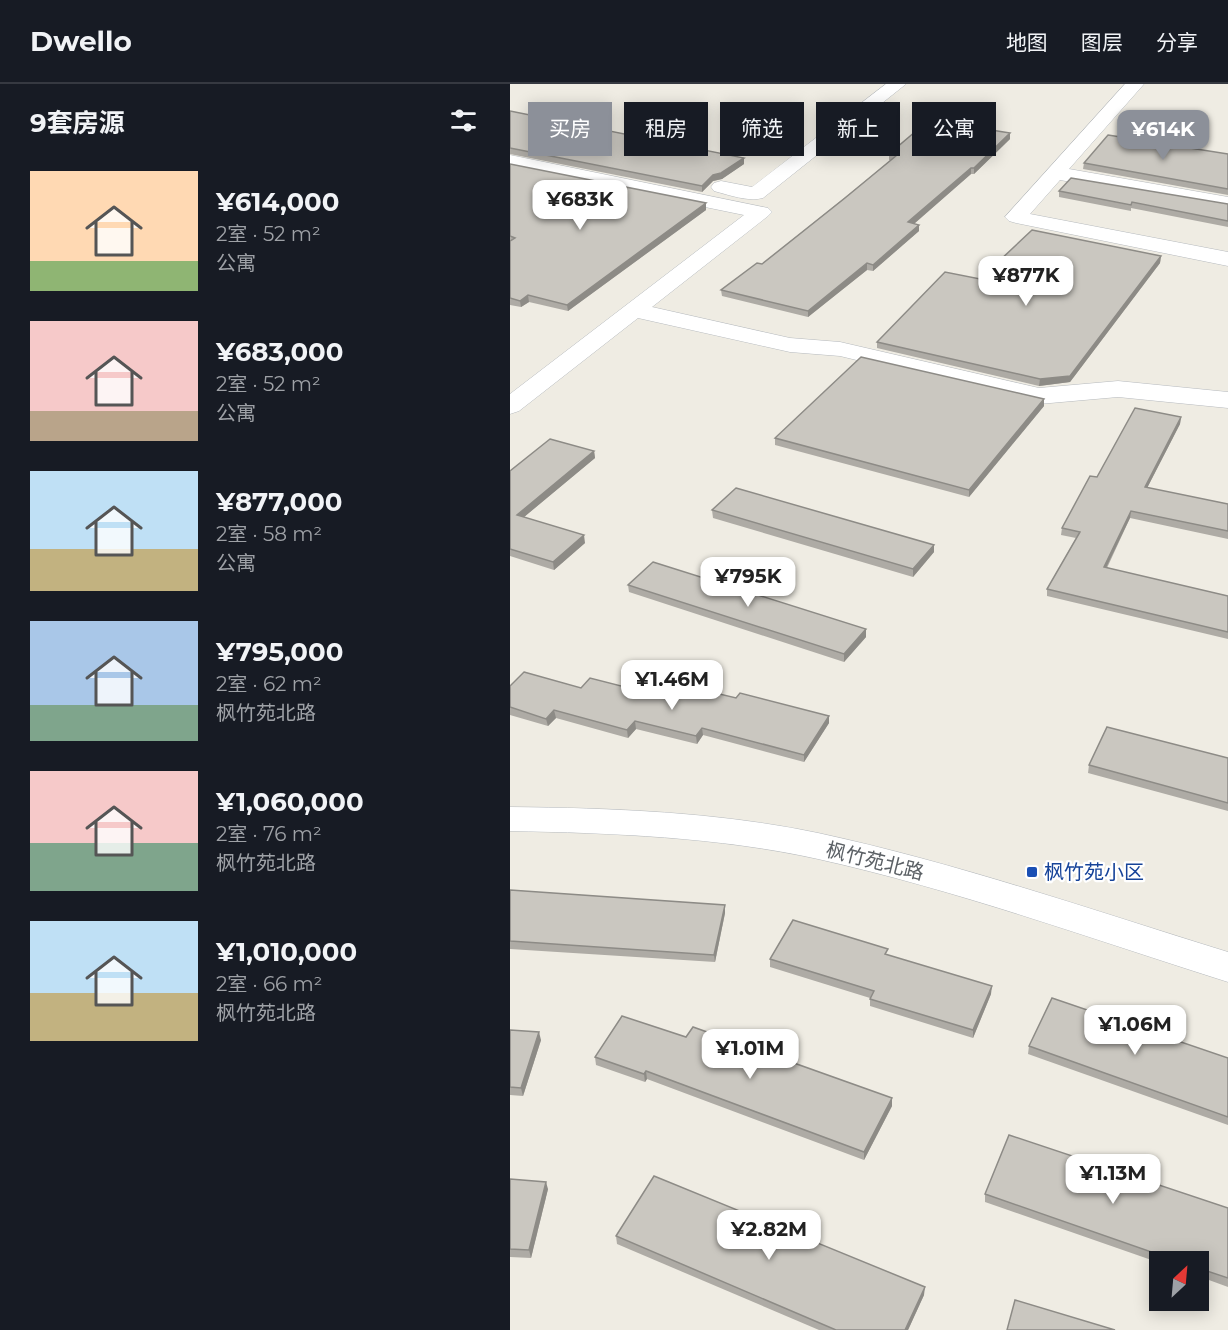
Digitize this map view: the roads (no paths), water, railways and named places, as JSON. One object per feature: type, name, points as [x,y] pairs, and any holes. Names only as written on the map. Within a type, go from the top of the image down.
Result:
[{"type":"street","points":[[510,144],[756,195],[897,84]]},
{"type":"street","points":[[1135,84],[1016,217],[1228,259]]},
{"type":"street","points":[[510,161],[761,212],[637,311],[510,406]]},
{"type":"street","points":[[1056,173],[1228,203]]},
{"type":"street","points":[[637,311],[790,345],[840,349],[1039,396],[1118,389],[1228,400]]},
{"type":"street","name":"枫竹苑北路","points":[[510,819],[587,820],[704,829],[816,846],[942,877],[1228,967]]},
{"type":"place","name":"枫竹苑小区","points":[[1032,872]]}]
